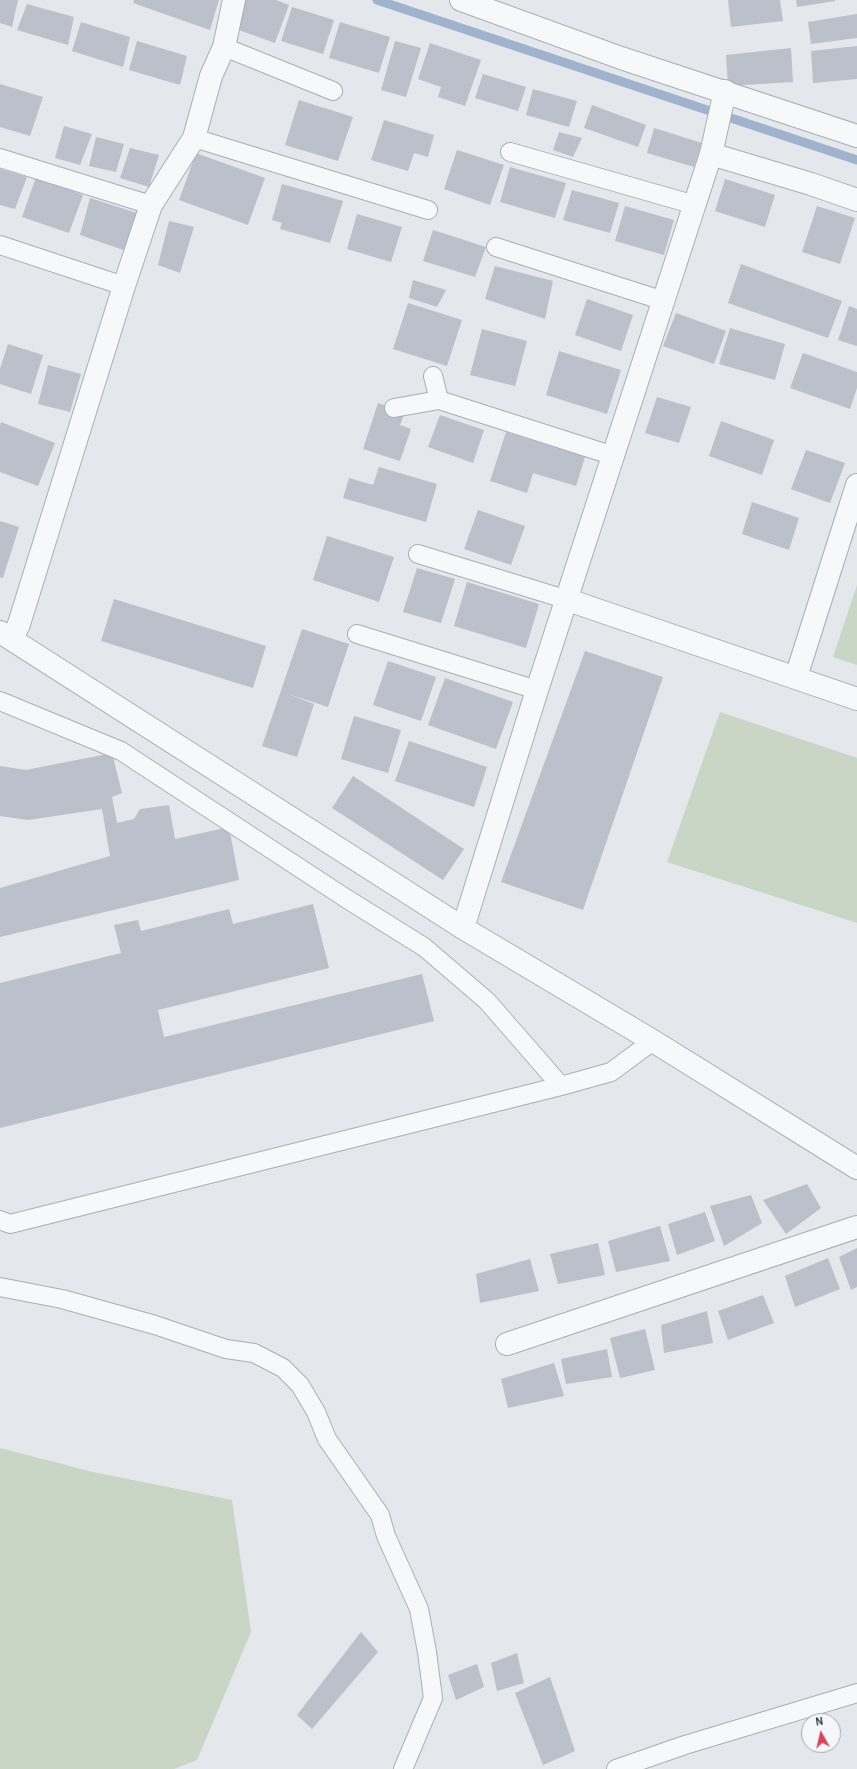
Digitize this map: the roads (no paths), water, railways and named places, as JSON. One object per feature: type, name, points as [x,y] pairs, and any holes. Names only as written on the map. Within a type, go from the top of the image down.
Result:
[{"type":"street","points":[[234,0],[224,47],[211,76],[194,138],[151,205],[124,286],[19,624],[6,635],[463,928],[653,1041],[857,1168]]},
{"type":"street","points":[[462,0],[621,58],[725,91],[857,136]]},
{"type":"street","points":[[463,928],[711,154],[725,91]]},
{"type":"street","points":[[711,154],[811,184],[857,200]]},
{"type":"street","points":[[796,677],[857,485]]},
{"type":"street","points":[[568,600],[857,699]]},
{"type":"street","points":[[507,1344],[857,1227]]},
{"type":"lane","points":[[224,47],[333,91]]},
{"type":"lane","points":[[194,138],[428,210]]},
{"type":"lane","points":[[510,152],[695,205]]},
{"type":"lane","points":[[0,158],[151,205]]},
{"type":"lane","points":[[0,244],[124,286]]},
{"type":"lane","points":[[496,247],[664,301]]},
{"type":"lane","points":[[433,376],[439,400]]},
{"type":"lane","points":[[394,408],[439,400],[614,456]]},
{"type":"lane","points":[[418,554],[568,600]]},
{"type":"lane","points":[[357,634],[538,690]]},
{"type":"lane","points":[[0,701],[121,751],[260,843],[424,947],[487,1000],[561,1086]]},
{"type":"lane","points":[[0,1220],[10,1224],[561,1086],[611,1072],[653,1041]]},
{"type":"lane","points":[[0,1287],[62,1299],[155,1325],[226,1349],[254,1353],[284,1368],[300,1385],[316,1412],[327,1439],[380,1515],[386,1536],[419,1609],[427,1652],[433,1698],[403,1769]]},
{"type":"lane","points":[[616,1769],[685,1745],[857,1693]]},
{"type":"waterway","points":[[377,0],[857,160]]}]
